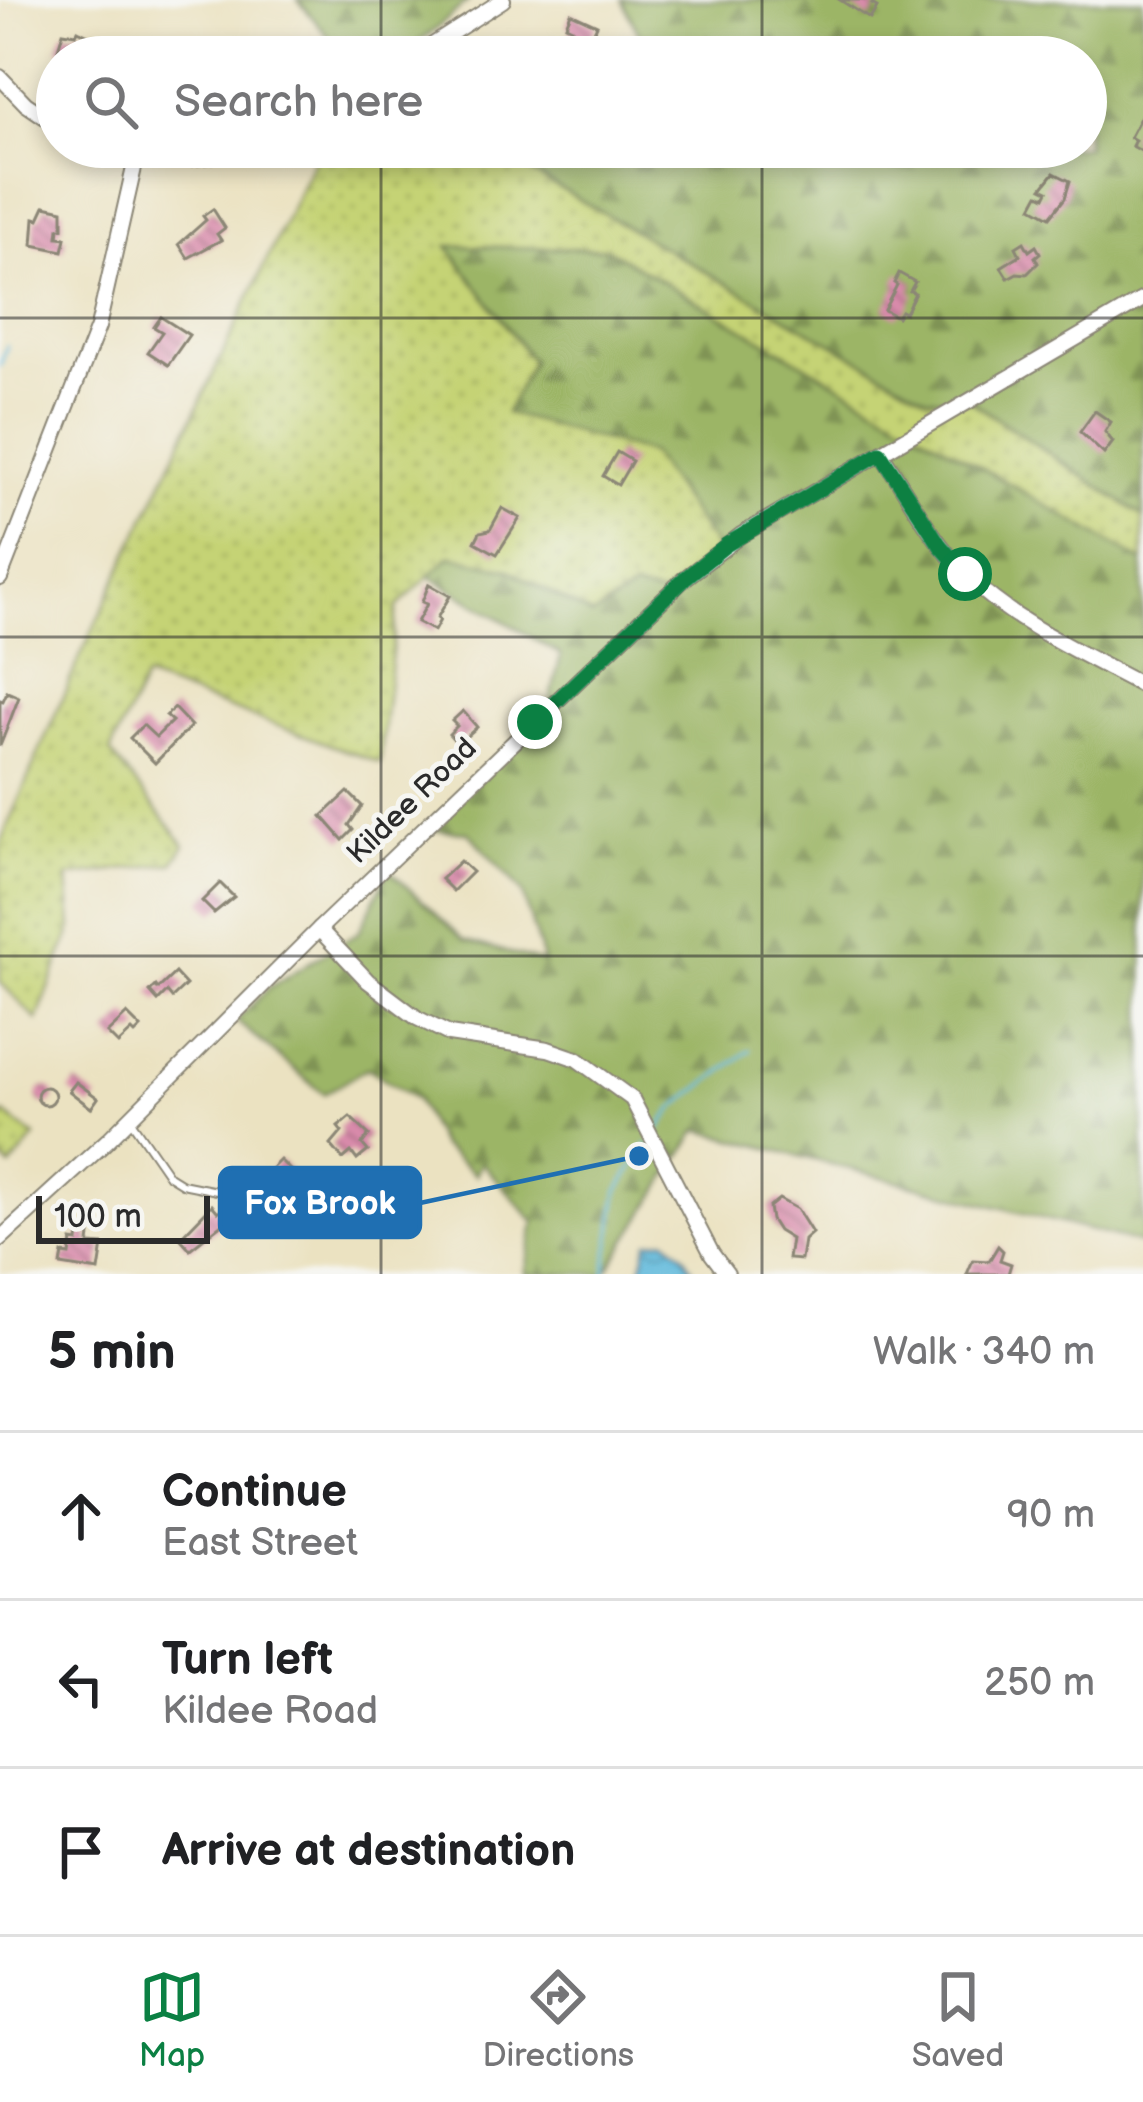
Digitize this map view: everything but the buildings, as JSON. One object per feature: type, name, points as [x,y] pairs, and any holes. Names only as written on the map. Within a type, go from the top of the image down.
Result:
[{"type":"street","points":[[447,36],[503,0]]},
{"type":"street","points":[[0,76],[36,111]]},
{"type":"street","points":[[0,578],[98,327],[134,168]]},
{"type":"street","name":"Kildee Road","points":[[0,1238],[684,579],[741,535],[1143,298]]},
{"type":"street","points":[[880,453],[940,545],[983,591],[1143,686]]},
{"type":"street","points":[[320,928],[368,981],[417,1018],[449,1034],[548,1049],[577,1059],[632,1100],[727,1274]]},
{"type":"lane","points":[[128,1119],[142,1132],[169,1175],[182,1184],[247,1197],[266,1188]]},
{"type":"green space","points":[[298,0],[469,0],[425,36],[328,36]]},
{"type":"green space","points":[[622,0],[1143,0],[1143,516],[971,401],[926,397],[525,168],[1107,168],[1107,36],[640,36]]},
{"type":"green space","points":[[310,168],[524,168],[926,397],[970,401],[1143,516],[1143,562],[607,249],[449,247],[532,361],[507,413],[650,453],[719,552],[664,597],[633,589],[593,616],[507,569],[450,556],[397,607],[380,763],[145,678],[110,752],[185,845],[173,863],[68,877],[72,928],[37,1020],[0,982],[0,843],[80,657]]},
{"type":"green space","points":[[448,246],[607,249],[1143,562],[1143,1244],[698,1130],[605,1274],[525,1274],[535,1222],[481,1162],[476,1175],[440,1145],[416,1099],[367,1068],[324,1094],[236,1021],[270,987],[359,932],[389,870],[464,940],[544,963],[522,892],[468,832],[430,830],[548,710],[561,655],[429,576],[451,556],[507,569],[593,616],[633,589],[664,596],[719,552],[650,453],[506,413],[532,361]]},
{"type":"green space","points":[[5,1114],[35,1137],[11,1167],[0,1158],[0,1121]]},
{"type":"water","points":[[666,1239],[684,1255],[695,1274],[640,1274],[648,1242]]},
{"type":"waterway","points":[[0,366],[7,346]]},
{"type":"waterway","points":[[657,1131],[675,1107],[750,1050]]},
{"type":"waterway","points":[[605,1274],[618,1191],[648,1144]]},
{"type":"place","name":"Fox Brook","points":[[639,1156]]},
{"type":"route","points":[[535,722],[684,579],[726,545],[880,453],[940,545],[965,574]]}]
